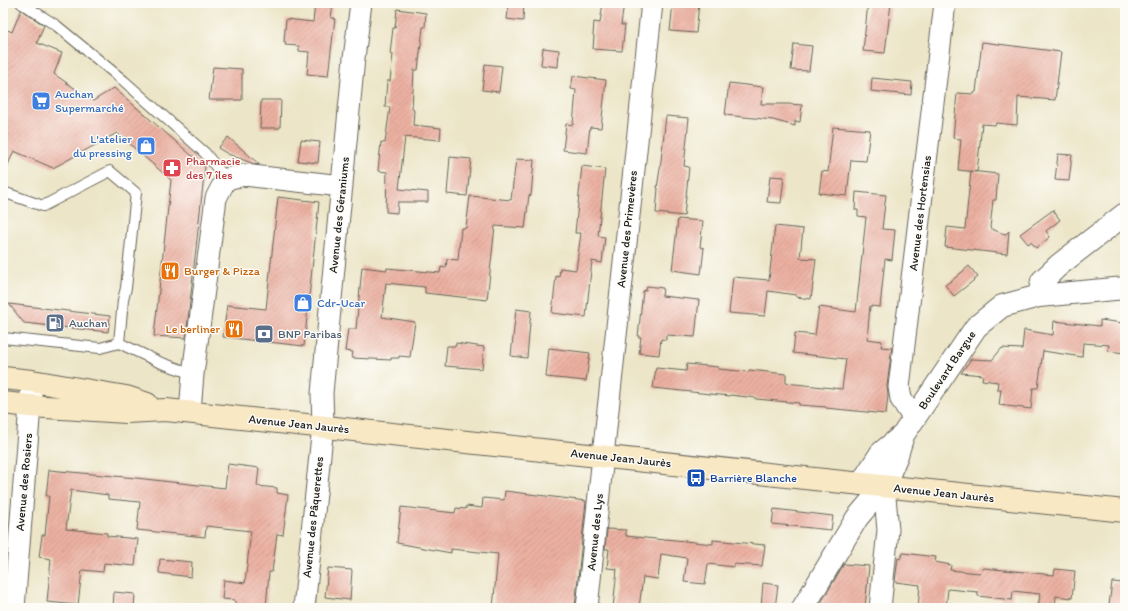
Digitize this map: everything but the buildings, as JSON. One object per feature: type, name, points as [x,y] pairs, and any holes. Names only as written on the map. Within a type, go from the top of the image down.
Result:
[{"type":"main road","name":"Avenue Jean Jaurès","points":[[3,378],[32,381],[126,397],[166,410]]},
{"type":"main road","name":"Avenue Jean Jaurès","points":[[3,403],[126,412],[166,410],[190,412],[1125,511]]},
{"type":"street","name":"Avenue des Géraniums","points":[[323,426],[322,393],[354,58],[361,3]]},
{"type":"street","name":"Avenue des Primevères","points":[[602,456],[652,3]]},
{"type":"street","name":"Avenue des Hortensias","points":[[909,427],[899,387],[945,3]]},
{"type":"street","points":[[190,412],[193,374],[216,198],[226,179],[244,175],[342,186]]},
{"type":"street","points":[[1039,296],[1042,281],[1125,214]]},
{"type":"street","name":"Boulevard Bargue","points":[[803,608],[857,518],[884,486],[909,427],[976,327],[1002,306],[1039,296],[1125,288]]},
{"type":"street","name":"Avenue des Rosiers","points":[[14,608],[32,381]]},
{"type":"street","name":"Avenue des Pâquerettes","points":[[304,608],[323,426]]},
{"type":"street","name":"Boulevard Bargue","points":[[861,484],[881,453],[909,427]]},
{"type":"street","name":"Avenue des Lys","points":[[587,608],[602,456]]},
{"type":"street","points":[[880,608],[888,530],[884,486]]},
{"type":"lane","points":[[21,3],[57,26],[124,82],[205,153],[226,179]]},
{"type":"lane","points":[[3,193],[43,206],[110,171],[136,193],[119,343]]},
{"type":"lane","points":[[3,338],[100,348],[119,343],[159,362],[193,374]]},
{"type":"place","name":"Auchan Supermarché","points":[[41,101]]},
{"type":"place","name":"L'atelier du pressing","points":[[146,146]]},
{"type":"place","name":"Pharmacie des 7 îles","points":[[172,168]]},
{"type":"place","name":"Burger & Pizza","points":[[170,271]]},
{"type":"place","name":"Cdr-Ucar","points":[[303,303]]},
{"type":"place","name":"Auchan","points":[[55,323]]},
{"type":"place","name":"Le berliner","points":[[234,329]]},
{"type":"place","name":"BNP Paribas","points":[[264,334]]},
{"type":"place","name":"Barrière Blanche","points":[[696,478]]}]
